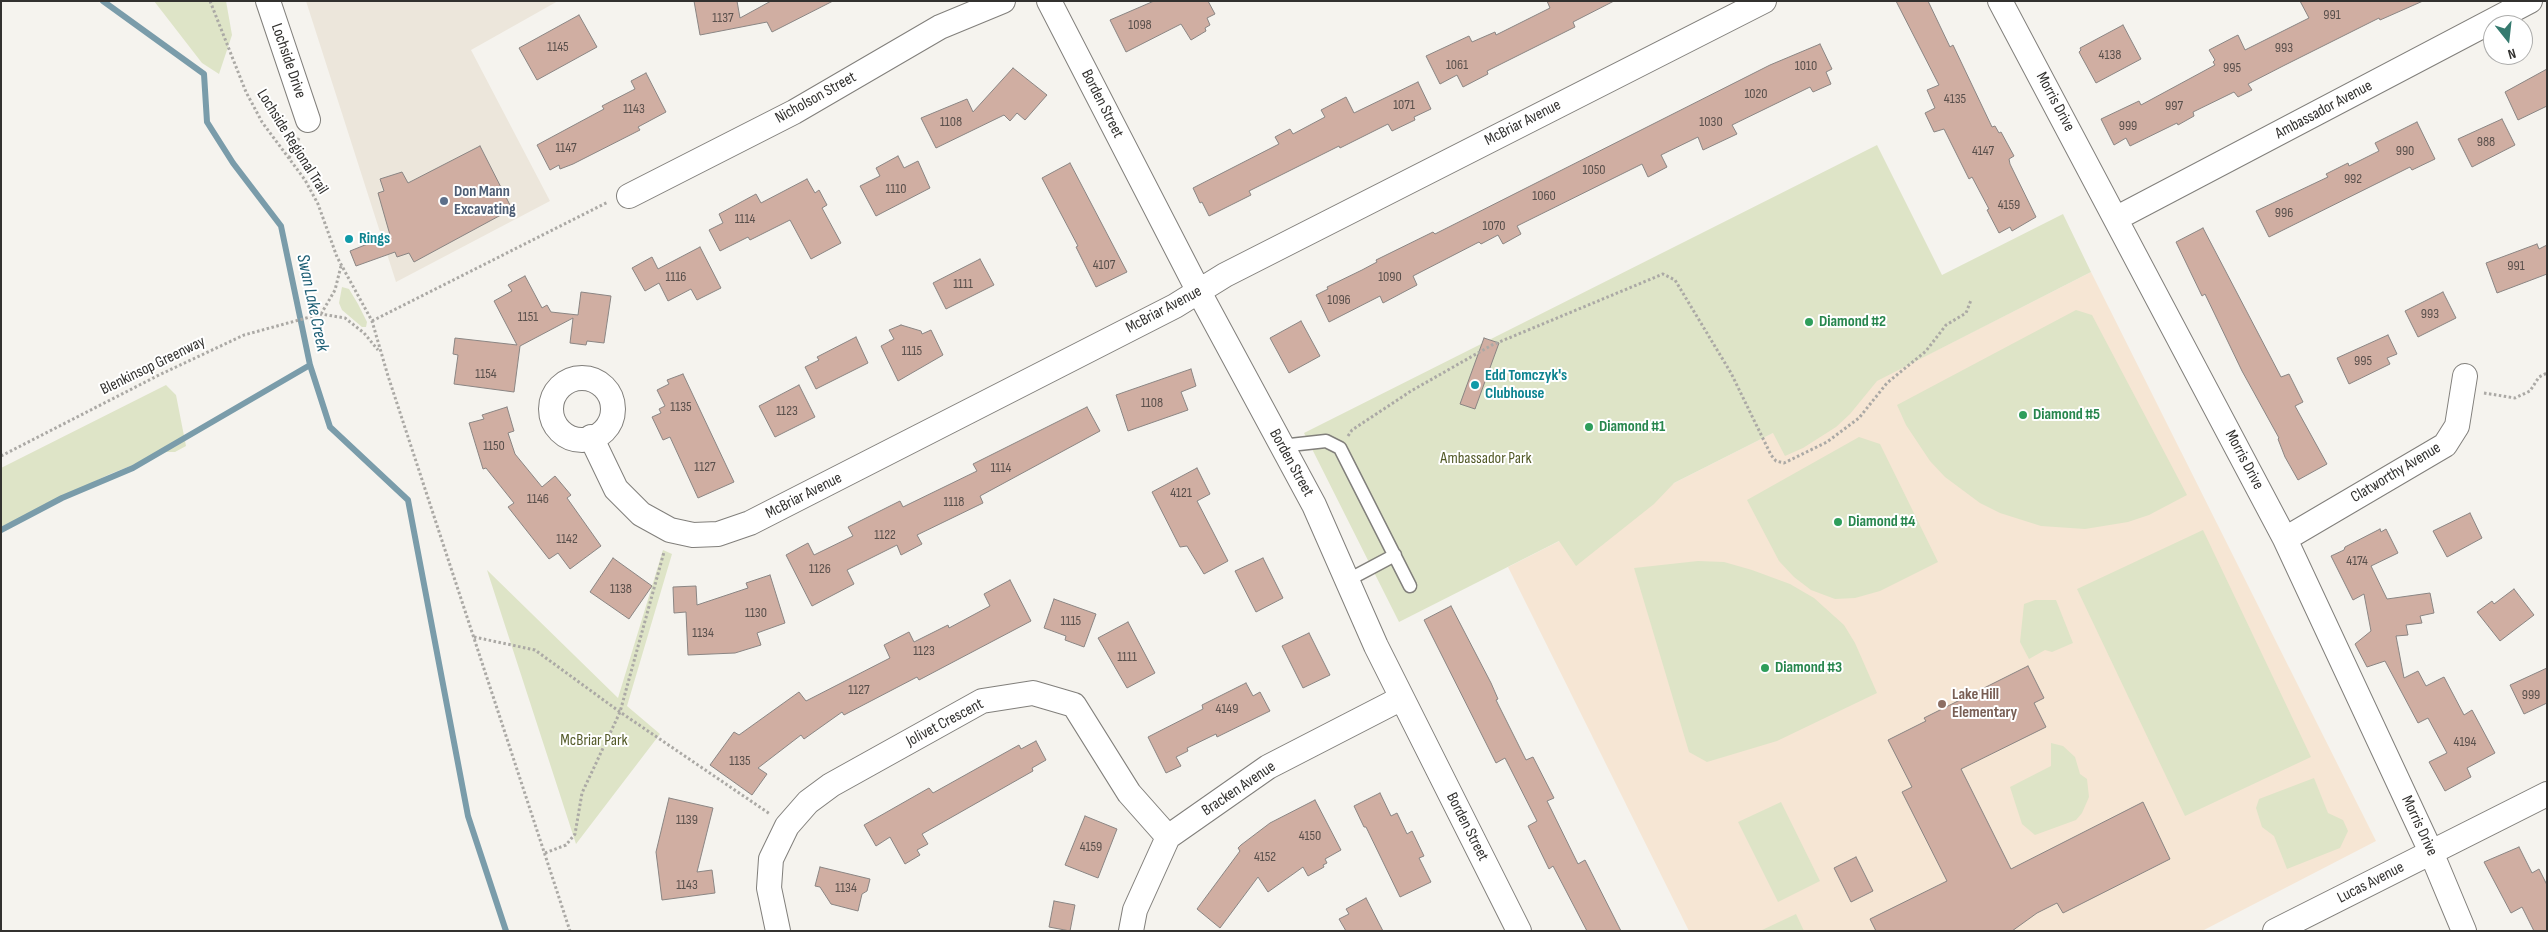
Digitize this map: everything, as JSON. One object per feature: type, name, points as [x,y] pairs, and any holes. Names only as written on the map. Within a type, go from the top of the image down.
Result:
[{"type":"street","name":"Lochside Drive","points":[[268,1],[308,120]]},
{"type":"street","name":"Nicholson Street","points":[[629,196],[794,112],[940,27],[1003,1]]},
{"type":"street","name":"Borden Street","points":[[1049,1],[1199,292],[1314,505],[1376,646],[1518,931]]},
{"type":"street","name":"McBriar Avenue","points":[[591,437],[616,489],[641,514],[670,530],[693,535],[718,534],[750,524],[1199,292],[1226,274],[1764,1]]},
{"type":"street","name":"Morris Drive","points":[[2000,1],[2117,218],[2285,540],[2431,852],[2464,931]]},
{"type":"street","name":"Ambassador Avenue","points":[[2117,218],[2530,1]]},
{"type":"street","name":"Clatworthy Avenue","points":[[2285,540],[2445,446],[2457,426],[2464,382]]},
{"type":"street","name":"Jolivet Crescent","points":[[778,931],[769,888],[771,859],[786,826],[808,802],[831,785],[982,701],[1033,693],[1074,705],[1129,793],[1168,837]]},
{"type":"street","name":"Bracken Avenue","points":[[1168,837],[1268,767],[1402,698]]},
{"type":"street","name":"Lucas Avenue","points":[[2275,931],[2547,794]]},
{"type":"street","points":[[1131,931],[1134,910],[1168,837]]},
{"type":"lane","points":[[1281,446],[1326,441],[1340,448],[1410,586]]},
{"type":"lane","points":[[1348,580],[1395,556]]},
{"type":"path","name":"Lochside Regional Trail","points":[[210,1],[246,92],[262,122],[305,180],[318,204],[341,266],[372,321],[380,352],[546,853],[570,931]]},
{"type":"path","points":[[372,321],[599,205],[629,196]]},
{"type":"path","points":[[322,314],[335,290],[341,266]]},
{"type":"path","points":[[1340,448],[1352,430],[1382,409],[1492,345],[1663,274],[1675,280],[1731,372],[1771,455],[1776,461],[1784,463],[1827,442],[1859,418],[1887,384],[1926,351],[1946,325],[1966,313],[1971,300]]},
{"type":"path","name":"Blenkinsop Greenway","points":[[1,456],[159,375],[244,335],[322,314],[345,318],[364,333],[380,352]]},
{"type":"path","points":[[2464,382],[2516,398],[2530,391],[2539,377],[2547,373]]},
{"type":"path","points":[[546,853],[566,845],[575,834],[582,793],[620,712],[670,530]]},
{"type":"path","points":[[474,637],[535,650],[620,712],[786,826]]},
{"type":"shaded area","points":[[306,1],[558,1],[471,50],[550,201],[396,282]]},
{"type":"shaded area","name":"Lake Hill Elementary","points":[[2091,272],[2376,841],[2202,931],[1689,931],[1508,567]]},
{"type":"green space","points":[[154,1],[226,1],[232,35],[219,74],[202,63]]},
{"type":"green space","name":"Ambassador Park","points":[[1877,145],[1942,275],[2063,214],[2091,272],[1877,381],[1850,414],[1836,427],[1803,448],[1785,456],[1773,433],[1674,483],[1654,504],[1576,566],[1559,541],[1399,622],[1304,433]]},
{"type":"green space","points":[[342,287],[349,289],[358,304],[367,322],[366,327],[362,327],[342,310],[339,303]]},
{"type":"green space","name":"Diamond #5","points":[[2076,310],[2092,315],[2187,495],[2149,515],[2128,522],[2085,529],[2041,526],[2000,513],[1980,503],[1945,477],[1930,461],[1906,425],[1897,405]]},
{"type":"green space","points":[[166,385],[176,395],[186,446],[175,452],[166,452],[110,474],[1,527],[1,468]]},
{"type":"green space","name":"Diamond #4","points":[[1859,437],[1880,444],[1938,562],[1880,591],[1855,598],[1835,599],[1811,590],[1794,577],[1779,561],[1747,500]]},
{"type":"green space","points":[[2203,530],[2311,757],[2185,816],[2077,589]]},
{"type":"green space","name":"McBriar Park","points":[[663,550],[672,554],[627,706],[660,734],[576,844],[487,570],[618,698]]},
{"type":"green space","name":"Diamond #3","points":[[1698,561],[1724,562],[1752,570],[1790,584],[1814,598],[1844,625],[1855,643],[1877,693],[1777,741],[1707,762],[1689,752],[1634,568]]},
{"type":"green space","points":[[2035,600],[2056,600],[2073,643],[2052,652],[2045,650],[2029,659],[2020,642],[2024,604]]},
{"type":"green space","points":[[2051,743],[2063,746],[2075,757],[2080,774],[2087,779],[2089,797],[2082,813],[2076,820],[2035,835],[2022,824],[2010,787],[2051,766]]},
{"type":"green space","points":[[2314,778],[2328,813],[2343,820],[2348,831],[2340,848],[2287,869],[2274,836],[2262,827],[2256,808],[2259,799]]},
{"type":"green space","points":[[1781,802],[1820,881],[1778,902],[1738,822]]},
{"type":"green space","points":[[1796,914],[1804,931],[1760,931]]},
{"type":"building","points":[[694,1],[737,1],[740,18],[771,1],[833,1],[772,32],[767,22],[700,35]]},
{"type":"building","points":[[1154,1],[1208,1],[1215,14],[1207,18],[1210,25],[1205,28],[1206,31],[1191,40],[1181,24],[1126,52],[1110,20]]},
{"type":"building","points":[[1547,1],[1614,1],[1573,22],[1575,27],[1487,71],[1488,74],[1463,87],[1457,75],[1440,84],[1426,56],[1469,36],[1472,42],[1495,32],[1496,35],[1550,8]]},
{"type":"building","points":[[1896,1],[1928,1],[1950,47],[1953,45],[1992,127],[1995,126],[1999,133],[2001,132],[2014,156],[2009,159],[2010,164],[2036,217],[2012,231],[2010,227],[1999,233],[1987,210],[1989,209],[1972,177],[1969,179],[1944,129],[1934,132],[1925,113],[1935,108],[1927,90],[1939,85]]},
{"type":"building","points":[[2300,1],[2423,1],[2380,20],[2379,18],[2283,66],[2248,84],[2252,90],[2238,97],[2234,92],[2193,112],[2194,116],[2178,125],[2177,123],[2130,146],[2126,138],[2114,145],[2101,119],[2139,101],[2141,105],[2215,65],[2213,62],[2215,60],[2209,50],[2238,35],[2245,50],[2309,18]]},
{"type":"building","points":[[579,15],[597,47],[537,80],[519,48]]},
{"type":"building","points":[[2123,25],[2141,59],[2096,83],[2079,52],[2080,48]]},
{"type":"building","points":[[1820,44],[1832,69],[1826,72],[1831,84],[1813,92],[1810,87],[1732,125],[1737,134],[1703,150],[1698,137],[1661,155],[1667,167],[1648,177],[1642,164],[1517,226],[1521,234],[1503,244],[1498,235],[1481,244],[1479,242],[1413,276],[1417,285],[1383,303],[1380,296],[1329,322],[1316,295],[1328,289],[1327,287],[1377,262],[1376,260],[1433,232],[1435,234],[1770,65]]},
{"type":"building","points":[[1013,68],[1047,95],[1025,120],[1017,113],[1010,121],[1004,115],[936,148],[921,118],[967,99],[973,112]]},
{"type":"building","points":[[2547,69],[2547,106],[2518,120],[2505,92]]},
{"type":"building","points":[[646,73],[666,112],[638,127],[640,130],[573,164],[560,169],[559,165],[550,170],[537,145],[604,109],[602,106],[635,89],[631,81]]},
{"type":"building","points":[[1418,82],[1431,109],[1414,117],[1415,120],[1392,131],[1388,124],[1340,148],[1339,146],[1249,191],[1251,195],[1209,216],[1202,202],[1200,203],[1193,188],[1279,144],[1275,137],[1290,129],[1293,134],[1325,117],[1321,110],[1346,97],[1354,113]]},
{"type":"building","points":[[2502,119],[2515,145],[2472,167],[2458,139]]},
{"type":"building","points":[[2417,122],[2435,159],[2412,170],[2410,167],[2269,237],[2256,211],[2328,177],[2326,174],[2348,163],[2349,166],[2379,151],[2375,143]]},
{"type":"building","name":"Don Mann Excavating","points":[[480,146],[512,209],[414,262],[409,253],[397,257],[395,252],[356,266],[350,251],[390,235],[378,193],[384,191],[380,179],[402,172],[408,183]]},
{"type":"building","points":[[898,156],[904,168],[918,161],[930,188],[876,216],[860,186],[880,176],[876,168]]},
{"type":"building","points":[[1070,163],[1127,272],[1096,287],[1076,247],[1078,246],[1042,178]]},
{"type":"building","points":[[807,179],[815,193],[819,190],[827,205],[822,208],[841,243],[811,259],[790,220],[750,240],[748,237],[720,251],[709,230],[723,223],[719,214],[756,194],[761,203]]},
{"type":"building","points":[[2203,228],[2281,377],[2289,374],[2303,402],[2295,406],[2327,464],[2298,480],[2285,457],[2279,438],[2242,371],[2205,294],[2202,296],[2176,242]]},
{"type":"building","points":[[2537,244],[2539,249],[2547,245],[2547,274],[2497,293],[2486,263]]},
{"type":"building","points":[[700,247],[721,288],[697,300],[691,289],[668,301],[659,283],[645,291],[632,268],[652,257],[658,269]]},
{"type":"building","points":[[980,259],[994,285],[946,309],[933,283]]},
{"type":"building","points":[[525,276],[542,308],[547,305],[551,312],[578,315],[581,292],[611,296],[604,343],[587,341],[586,345],[570,343],[573,318],[520,346],[514,392],[454,384],[458,355],[453,354],[455,338],[517,345],[494,301],[512,291],[508,285]]},
{"type":"building","points":[[2443,292],[2456,318],[2418,337],[2405,311]]},
{"type":"building","points":[[1301,321],[1320,356],[1289,373],[1270,338]]},
{"type":"building","points":[[901,325],[921,331],[922,334],[931,330],[943,355],[898,381],[881,346],[894,339],[889,330]]},
{"type":"building","points":[[2388,335],[2397,354],[2387,358],[2390,364],[2349,384],[2337,358]]},
{"type":"building","points":[[856,337],[868,363],[816,389],[805,367],[819,360],[817,357]]},
{"type":"building","points":[[1484,338],[1499,343],[1475,409],[1460,404]]},
{"type":"building","points":[[1191,369],[1196,386],[1181,392],[1188,410],[1128,431],[1116,395]]},
{"type":"building","points":[[683,374],[734,482],[698,498],[670,437],[663,440],[652,417],[661,413],[659,409],[665,406],[657,390],[669,384],[667,380]]},
{"type":"building","points":[[799,385],[815,417],[775,437],[759,406]]},
{"type":"building","points":[[507,407],[514,431],[508,433],[515,454],[542,487],[555,476],[571,495],[567,498],[601,546],[570,569],[558,553],[549,559],[508,507],[514,503],[486,468],[483,469],[469,423],[484,419],[482,415]]},
{"type":"building","points":[[1087,407],[1100,431],[980,496],[983,503],[917,535],[922,544],[901,555],[897,545],[847,570],[854,584],[812,606],[786,555],[808,543],[814,555],[853,536],[848,527],[900,501],[903,507],[977,471],[973,464]]},
{"type":"building","points":[[1197,468],[1210,494],[1197,501],[1228,561],[1204,574],[1187,546],[1180,547],[1152,492]]},
{"type":"building","points":[[2470,513],[2482,538],[2447,557],[2433,531]]},
{"type":"building","points":[[2380,529],[2381,532],[2386,529],[2398,553],[2371,566],[2387,599],[2430,593],[2434,613],[2420,616],[2422,623],[2406,625],[2408,635],[2396,636],[2404,678],[2418,671],[2426,686],[2444,677],[2464,715],[2472,710],[2495,753],[2467,768],[2471,777],[2445,791],[2429,762],[2447,753],[2428,718],[2418,723],[2385,661],[2367,667],[2355,644],[2371,631],[2364,594],[2353,600],[2331,556]]},
{"type":"building","points":[[613,558],[652,586],[629,619],[590,592]]},
{"type":"building","points":[[1263,558],[1283,598],[1256,612],[1235,571]]},
{"type":"building","points":[[770,575],[785,623],[757,633],[761,645],[735,653],[688,655],[686,612],[674,613],[673,587],[696,586],[697,605],[748,588],[746,583]]},
{"type":"building","points":[[1010,580],[1031,621],[919,680],[917,677],[844,715],[842,712],[804,739],[801,735],[758,768],[767,774],[752,795],[710,765],[734,732],[739,735],[799,692],[806,701],[890,658],[884,645],[909,632],[914,642],[948,625],[949,628],[990,606],[984,594]]},
{"type":"building","points":[[2514,589],[2534,615],[2500,641],[2477,612],[2492,601],[2494,604]]},
{"type":"building","points":[[1054,599],[1096,614],[1084,647],[1065,640],[1066,636],[1044,628]]},
{"type":"building","points":[[1451,606],[1491,683],[1498,699],[1496,700],[1526,760],[1533,757],[1554,798],[1547,801],[1578,864],[1585,860],[1621,931],[1587,931],[1553,866],[1549,869],[1528,826],[1537,821],[1505,758],[1496,763],[1424,620]]},
{"type":"building","points":[[1128,622],[1155,673],[1127,688],[1098,638]]},
{"type":"building","points":[[1309,633],[1330,675],[1303,688],[1282,646]]},
{"type":"building","points":[[2028,666],[2044,698],[2034,703],[2046,727],[1961,769],[2011,869],[2143,802],[2170,859],[2063,913],[2057,903],[2037,913],[2012,931],[1876,931],[1870,919],[1947,881],[1902,792],[1912,787],[1888,740],[1926,721],[1924,718]]},
{"type":"building","points":[[2547,668],[2547,703],[2524,714],[2510,685]]},
{"type":"building","points":[[1246,683],[1253,696],[1260,692],[1270,711],[1217,737],[1216,734],[1187,748],[1188,751],[1176,757],[1181,766],[1166,773],[1148,737],[1203,709],[1202,705]]},
{"type":"building","points":[[1036,741],[1046,760],[1032,768],[1033,771],[922,834],[928,844],[917,850],[920,855],[905,864],[890,837],[876,846],[864,825],[929,788],[933,793],[1019,745],[1021,749]]},
{"type":"building","points":[[1380,793],[1391,816],[1397,813],[1407,834],[1412,831],[1424,856],[1419,858],[1431,882],[1400,897],[1354,806]]},
{"type":"building","points":[[669,798],[713,808],[697,872],[712,870],[715,893],[662,900],[656,852]]},
{"type":"building","points":[[1315,800],[1341,850],[1325,859],[1327,863],[1323,865],[1324,867],[1308,876],[1303,867],[1268,892],[1258,877],[1220,928],[1197,909],[1240,851],[1238,848],[1241,845],[1270,823]]},
{"type":"building","points":[[1085,816],[1117,829],[1098,878],[1065,865]]},
{"type":"building","points":[[2519,847],[2532,873],[2539,869],[2547,885],[2547,931],[2534,931],[2522,907],[2511,913],[2484,862]]},
{"type":"building","points":[[1856,857],[1873,891],[1851,902],[1834,868]]},
{"type":"building","points":[[820,867],[870,879],[867,891],[862,894],[858,911],[831,904],[820,887],[815,886]]},
{"type":"building","points":[[1366,898],[1383,931],[1346,931],[1339,919],[1349,914],[1346,909]]},
{"type":"building","points":[[1054,901],[1075,905],[1070,931],[1049,927]]},
{"type":"waterway","points":[[103,1],[204,74],[207,122],[233,163],[281,226],[310,365],[330,427],[408,500],[468,816],[506,931]]},
{"type":"waterway","name":"Swan Lake Creek","points":[[1,530],[62,498],[133,468],[310,365]]},
{"type":"place","name":"Don Mann Excavating","points":[[444,201]]},
{"type":"place","name":"Rings","points":[[349,239]]},
{"type":"place","name":"Diamond #2","points":[[1809,322]]},
{"type":"place","name":"Edd Tomczyk's Clubhouse","points":[[1475,385]]},
{"type":"place","name":"Diamond #5","points":[[2023,415]]},
{"type":"place","name":"Diamond #1","points":[[1589,427]]},
{"type":"place","name":"Diamond #4","points":[[1838,522]]},
{"type":"place","name":"Diamond #3","points":[[1765,668]]},
{"type":"place","name":"Lake Hill Elementary","points":[[1942,704]]}]
